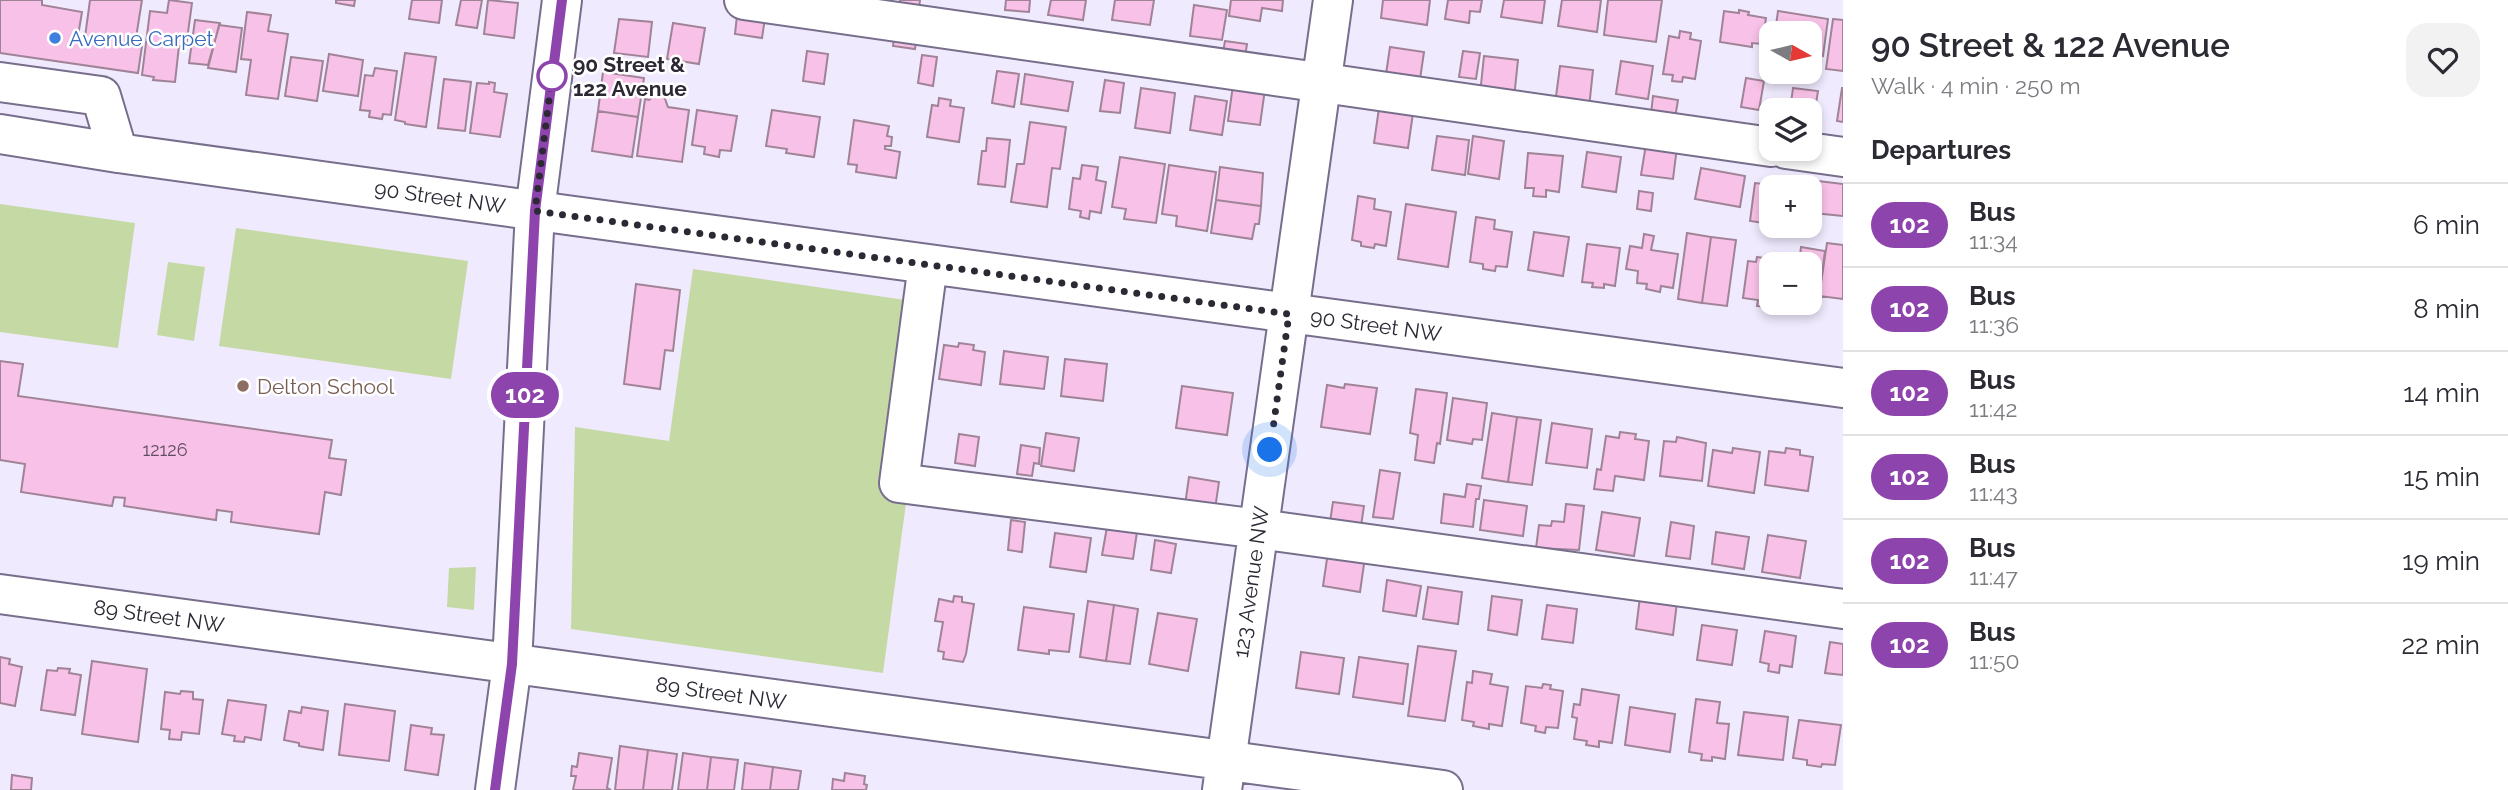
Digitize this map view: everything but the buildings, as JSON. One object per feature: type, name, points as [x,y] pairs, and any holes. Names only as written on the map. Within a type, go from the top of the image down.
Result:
[{"type":"street","points":[[495,790],[512,664],[535,211],[562,0]]},
{"type":"street","points":[[744,0],[1759,145]]},
{"type":"street","name":"123 Avenue NW","points":[[1224,775],[1333,0]]},
{"type":"street","points":[[0,82],[101,96],[118,153]]},
{"type":"street","name":"90 Street NW","points":[[0,134],[535,211],[1843,388]]},
{"type":"street","points":[[1822,154],[1843,157]]},
{"type":"street","points":[[928,264],[899,483],[1843,609]]},
{"type":"street","name":"89 Street NW","points":[[0,594],[512,664],[1224,775],[1443,790]]},
{"type":"green space","points":[[0,204],[135,223],[118,348],[0,332]]},
{"type":"green space","points":[[236,228],[468,261],[451,379],[219,346]]},
{"type":"green space","points":[[168,262],[205,267],[194,341],[157,335]]},
{"type":"green space","points":[[693,269],[912,301],[907,496],[883,673],[571,629],[575,427],[669,441]]},
{"type":"green space","points":[[476,567],[474,610],[447,607],[449,568]]},
{"type":"bus line","name":"102","points":[[495,790],[512,664],[535,211],[562,0]]},
{"type":"place","name":"Avenue Carpet","points":[[55,38]]},
{"type":"place","name":"90 Street & 122 Avenue","points":[[552,76]]},
{"type":"place","name":"Delton School","points":[[243,386]]},
{"type":"route","points":[[552,76],[535,211],[1289,314],[1270,450]]}]
